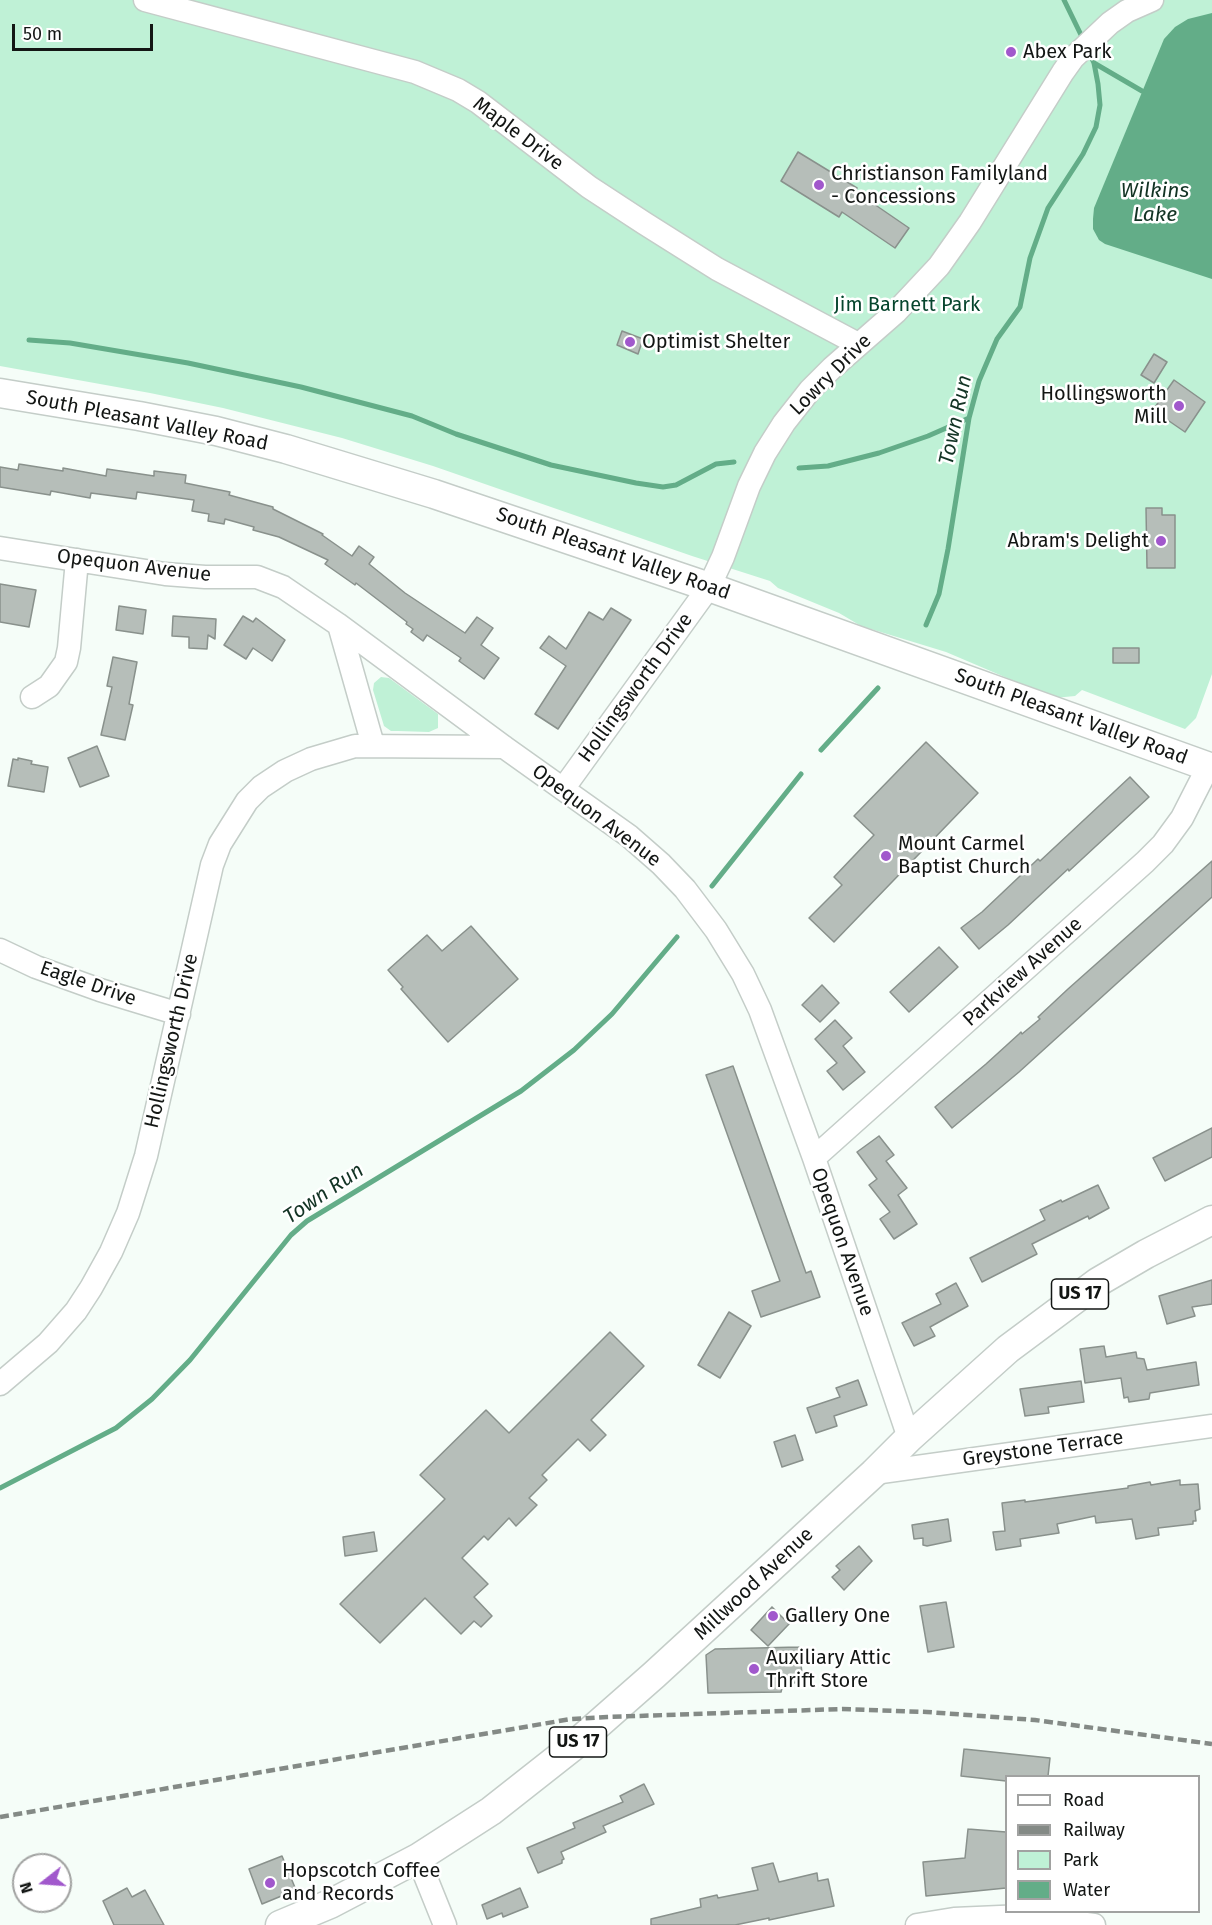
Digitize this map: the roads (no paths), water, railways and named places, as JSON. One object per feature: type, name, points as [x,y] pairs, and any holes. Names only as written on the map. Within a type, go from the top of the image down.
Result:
[{"type":"main road","name":"South Pleasant Valley Road","points":[[0,393],[216,431],[286,449],[526,524],[709,586],[1210,767]]},
{"type":"main road","name":"Millwood Avenue","points":[[280,1925],[330,1904],[418,1858],[491,1811],[571,1748],[735,1602],[909,1438],[1008,1349],[1098,1282],[1212,1220]]},
{"type":"street","name":"Maple Drive","points":[[146,0],[415,72],[458,90],[478,102],[589,187],[644,223],[717,268],[858,344]]},
{"type":"street","name":"Lowry Drive","points":[[709,586],[765,453],[797,405],[832,368],[896,312],[944,259],[970,222],[1073,58],[1110,23],[1127,11],[1152,0]]},
{"type":"street","name":"Opequon Avenue","points":[[0,548],[165,574],[258,577],[283,586],[629,836],[661,864],[685,889],[716,930],[743,974],[760,1010],[814,1158],[909,1438]]},
{"type":"street","points":[[32,697],[49,686],[66,662],[77,560]]},
{"type":"street","name":"Hollingsworth Drive","points":[[563,789],[709,586]]},
{"type":"street","points":[[339,625],[373,745]]},
{"type":"street","name":"Hollingsworth Drive","points":[[0,1384],[48,1343],[76,1311],[111,1252],[128,1213],[146,1156],[212,865],[220,844],[247,801],[261,787],[285,771],[311,759],[356,746],[504,747]]},
{"type":"street","name":"Parkview Avenue","points":[[814,1158],[1145,862],[1182,818],[1210,767]]},
{"type":"street","name":"Eagle Drive","points":[[1,954],[100,990],[179,1014]]},
{"type":"street","name":"Greystone Terrace","points":[[874,1473],[1212,1426]]},
{"type":"street","points":[[418,1858],[445,1925]]},
{"type":"street","points":[[917,1925],[954,1918],[1094,1925]]},
{"type":"water","name":"Wilkins Lake","points":[[1212,13],[1212,279],[1105,244],[1099,240],[1093,229],[1093,219],[1094,208],[1164,39],[1175,27],[1188,19]]},
{"type":"waterway","name":"Town Run","points":[[1064,0],[1084,41]]},
{"type":"waterway","name":"Town Run","points":[[926,625],[939,594],[969,418],[979,381],[997,339],[1020,307],[1030,258],[1048,208],[1083,154],[1096,127],[1100,105],[1094,63],[1089,52]]},
{"type":"waterway","points":[[1094,63],[1142,91]]},
{"type":"waterway","points":[[29,340],[70,343],[188,363],[301,387],[412,416],[456,434],[551,465],[636,483],[663,487],[676,485],[716,464],[734,462]]},
{"type":"waterway","points":[[799,468],[828,466],[879,453],[928,436],[969,418]]},
{"type":"waterway","name":"Town Run","points":[[821,750],[878,688]]},
{"type":"waterway","name":"Town Run","points":[[712,886],[801,774]]},
{"type":"waterway","name":"Town Run","points":[[0,1488],[116,1428],[152,1399],[190,1360],[291,1235],[307,1221],[521,1091],[574,1050],[612,1014],[677,937]]},
{"type":"railway","points":[[0,1817],[571,1719],[842,1709],[927,1712],[1035,1720],[1212,1744]]},
{"type":"place","name":"Abex Park","points":[[1011,52]]},
{"type":"place","name":"Christianson Familyland - Concessions","points":[[819,185]]},
{"type":"place","name":"Optimist Shelter","points":[[630,342]]},
{"type":"place","name":"Hollingsworth Mill","points":[[1179,406]]},
{"type":"place","name":"Abram's Delight","points":[[1161,541]]},
{"type":"place","name":"Mount Carmel Baptist Church","points":[[886,856]]},
{"type":"place","name":"Gallery One","points":[[773,1616]]},
{"type":"place","name":"Auxiliary Attic Thrift Store","points":[[754,1669]]},
{"type":"place","name":"Hopscotch Coffee and Records","points":[[270,1883]]},
{"type":"park label","name":"Jim Barnett Park","points":[[907,305]]}]
